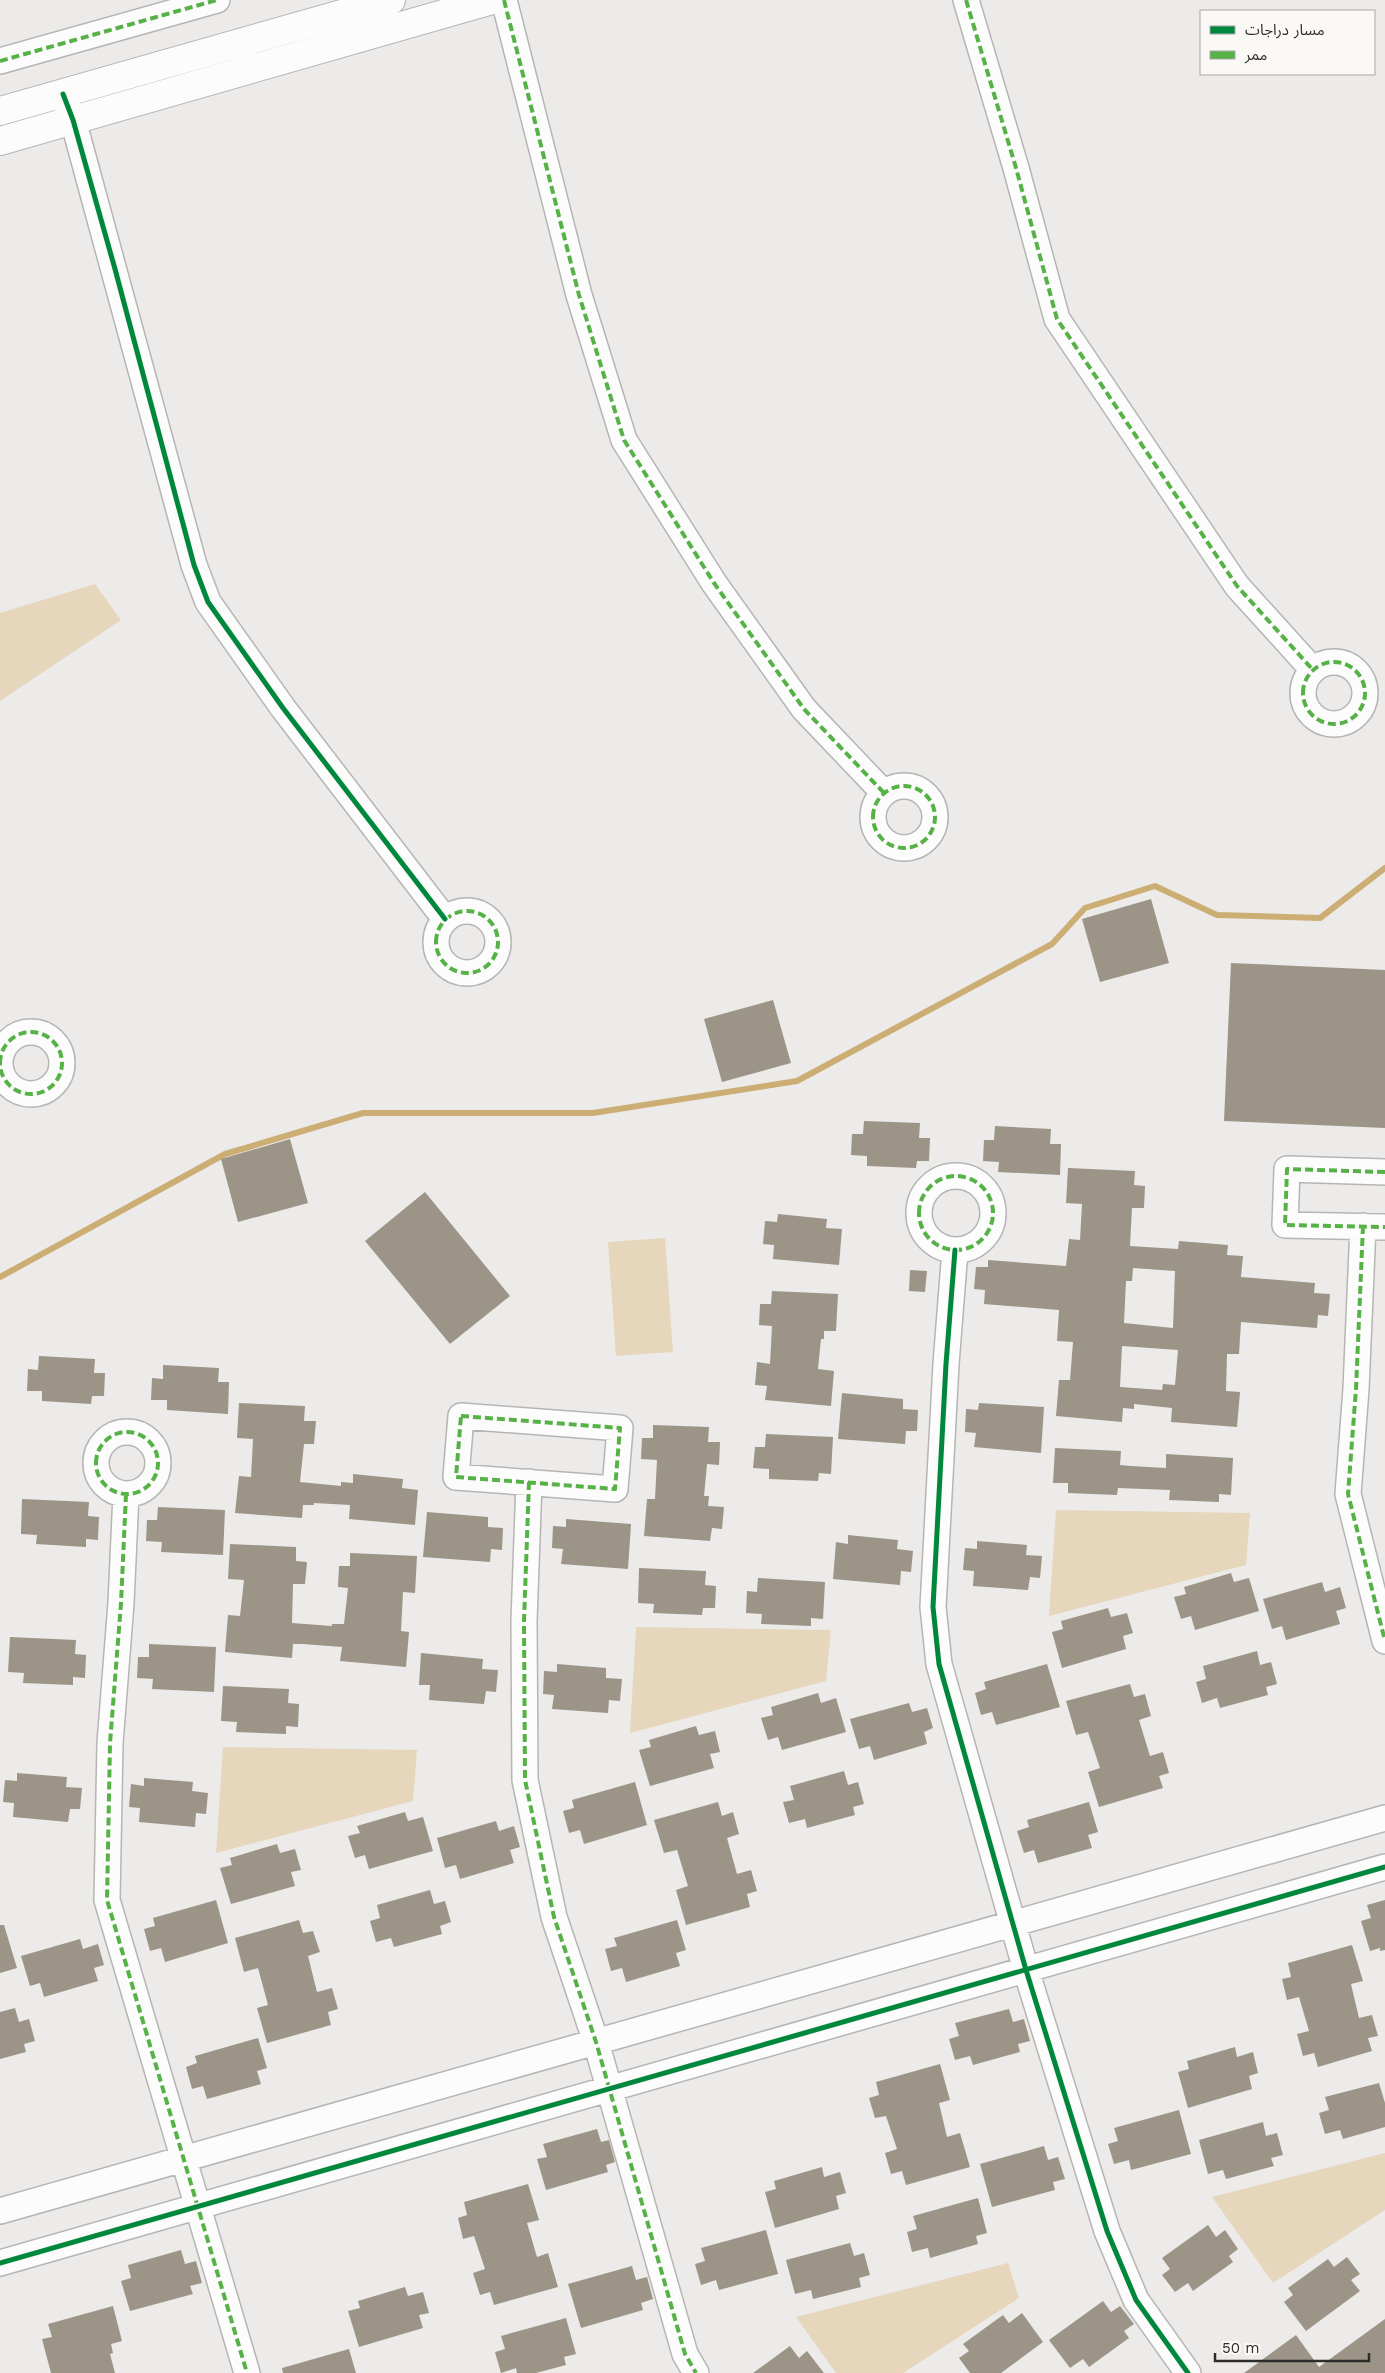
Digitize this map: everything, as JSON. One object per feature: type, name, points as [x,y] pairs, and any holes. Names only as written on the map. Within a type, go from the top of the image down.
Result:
[{"type":"street","points":[[0,61],[217,0]]},
{"type":"street","points":[[0,111],[391,0]]},
{"type":"street","points":[[0,142],[492,0]]},
{"type":"street","points":[[504,0],[579,295],[624,440],[714,583],[804,709],[884,793]]},
{"type":"street","points":[[966,0],[1016,168],[1057,319],[1237,586],[1313,670]]},
{"type":"street","points":[[63,94],[73,120],[115,269],[194,564],[208,602],[283,708],[445,919]]},
{"type":"street","points":[[1385,1172],[1287,1169],[1285,1224],[1374,1226],[1356,1389],[1348,1494],[1385,1641]]},
{"type":"street","points":[[955,1250],[945,1374],[933,1606],[939,1664],[1026,1970],[1107,2231],[1136,2300],[1188,2373]]},
{"type":"street","points":[[461,1416],[620,1428],[615,1489],[529,1482],[456,1477],[461,1416]]},
{"type":"street","points":[[529,1482],[524,1621],[525,1780],[554,1917],[596,2042],[685,2354],[696,2373]]},
{"type":"street","points":[[126,1494],[121,1603],[110,1743],[107,1900],[247,2373]]},
{"type":"street","points":[[0,2211],[1385,1818]]},
{"type":"street","points":[[0,2263],[1385,1867]]},
{"type":"shaded area","points":[[95,584],[121,620],[0,701],[0,613]]},
{"type":"shaded area","points":[[665,1238],[673,1352],[616,1356],[608,1242]]},
{"type":"shaded area","points":[[1056,1510],[1250,1513],[1246,1565],[1049,1616]]},
{"type":"shaded area","points":[[636,1627],[831,1630],[826,1681],[630,1733]]},
{"type":"shaded area","points":[[223,1747],[417,1750],[413,1801],[216,1853]]},
{"type":"shaded area","points":[[1385,2153],[1385,2210],[1273,2283],[1212,2197]]},
{"type":"shaded area","points":[[1008,2263],[1019,2298],[903,2373],[836,2373],[796,2317]]},
{"type":"building","points":[[1151,899],[1169,963],[1100,982],[1082,919]]},
{"type":"building","points":[[1231,963],[1385,970],[1385,1128],[1224,1121]]},
{"type":"building","points":[[773,1000],[791,1063],[722,1082],[704,1019]]},
{"type":"building","points":[[864,1121],[920,1123],[919,1138],[930,1138],[929,1161],[917,1161],[916,1168],[867,1166],[867,1156],[851,1155],[852,1134],[863,1134]]},
{"type":"building","points":[[995,1126],[1051,1129],[1050,1144],[1061,1144],[1060,1175],[998,1172],[999,1162],[983,1161],[984,1140],[994,1140]]},
{"type":"building","points":[[290,1139],[308,1203],[238,1222],[221,1159]]},
{"type":"building","points":[[1068,1168],[1135,1171],[1134,1185],[1145,1186],[1144,1208],[1132,1208],[1130,1246],[1178,1249],[1179,1241],[1228,1245],[1227,1255],[1243,1256],[1241,1277],[1315,1283],[1314,1293],[1330,1294],[1328,1316],[1318,1315],[1317,1328],[1241,1322],[1239,1354],[1227,1354],[1226,1391],[1240,1392],[1237,1427],[1171,1422],[1172,1408],[1134,1404],[1134,1409],[1123,1408],[1122,1422],[1056,1416],[1059,1380],[1070,1380],[1073,1342],[1057,1341],[1059,1310],[984,1304],[985,1290],[974,1289],[976,1267],[988,1267],[988,1260],[1066,1266],[1069,1239],[1080,1240],[1082,1204],[1066,1203]],"holes":[[[1133,1268],[1175,1271],[1173,1328],[1124,1323],[1126,1281],[1132,1281]],[[1122,1346],[1178,1350],[1175,1385],[1163,1384],[1162,1390],[1120,1387]]]},
{"type":"building","points":[[425,1192],[510,1296],[450,1344],[365,1241]]},
{"type":"building","points":[[778,1214],[827,1219],[826,1228],[842,1229],[839,1265],[773,1259],[774,1245],[763,1244],[765,1221],[777,1222]]},
{"type":"building","points":[[910,1270],[927,1271],[925,1292],[909,1291]]},
{"type":"building","points":[[772,1291],[838,1294],[836,1331],[824,1331],[824,1339],[821,1339],[818,1369],[834,1371],[831,1406],[765,1400],[767,1386],[755,1385],[757,1362],[770,1364],[772,1326],[759,1325],[760,1304],[771,1304]]},
{"type":"building","points":[[39,1356],[95,1359],[94,1373],[105,1373],[104,1396],[92,1396],[91,1404],[42,1401],[42,1391],[27,1391],[28,1369],[38,1370]]},
{"type":"building","points":[[163,1365],[219,1368],[218,1382],[229,1382],[228,1414],[167,1410],[167,1400],[151,1400],[152,1378],[163,1379]]},
{"type":"building","points":[[842,1393],[903,1399],[903,1409],[918,1410],[917,1431],[906,1431],[905,1444],[838,1439]]},
{"type":"building","points":[[239,1403],[305,1406],[304,1421],[316,1421],[314,1444],[304,1444],[300,1482],[341,1486],[341,1482],[353,1483],[353,1474],[403,1479],[402,1488],[418,1490],[415,1525],[349,1519],[350,1505],[314,1503],[314,1505],[303,1505],[302,1518],[235,1513],[239,1476],[251,1477],[253,1439],[237,1438]]},
{"type":"building","points":[[979,1403],[1044,1407],[1041,1453],[974,1447],[976,1433],[965,1432],[966,1409],[978,1410]]},
{"type":"building","points":[[653,1425],[709,1427],[708,1442],[720,1442],[719,1465],[707,1464],[704,1496],[709,1496],[708,1506],[724,1507],[722,1529],[712,1528],[710,1541],[644,1536],[647,1499],[655,1499],[657,1460],[641,1459],[642,1438],[653,1438]]},
{"type":"building","points":[[766,1434],[833,1437],[831,1474],[819,1473],[818,1481],[769,1479],[769,1469],[753,1468],[755,1447],[765,1447]]},
{"type":"building","points":[[1055,1448],[1121,1451],[1120,1465],[1166,1468],[1166,1454],[1233,1458],[1231,1495],[1219,1494],[1219,1502],[1169,1500],[1170,1490],[1118,1488],[1117,1495],[1068,1493],[1068,1483],[1053,1483]]},
{"type":"building","points":[[22,1499],[89,1502],[88,1516],[99,1517],[98,1540],[86,1539],[86,1547],[36,1544],[37,1535],[21,1534]]},
{"type":"building","points":[[158,1507],[225,1510],[223,1555],[161,1552],[162,1542],[146,1541],[147,1520],[157,1520]]},
{"type":"building","points":[[427,1512],[488,1517],[488,1527],[503,1528],[502,1550],[491,1549],[490,1562],[423,1557]]},
{"type":"building","points":[[566,1519],[631,1524],[628,1569],[561,1564],[563,1549],[552,1548],[553,1526],[566,1527]]},
{"type":"building","points":[[848,1535],[898,1540],[897,1549],[913,1551],[911,1572],[901,1571],[900,1585],[833,1579],[836,1542],[848,1544]]},
{"type":"building","points":[[977,1541],[1027,1545],[1026,1555],[1042,1556],[1040,1578],[1030,1577],[1028,1590],[973,1586],[974,1571],[963,1570],[965,1548],[977,1549]]},
{"type":"building","points":[[230,1544],[296,1547],[296,1561],[307,1562],[305,1584],[293,1584],[292,1623],[332,1626],[332,1624],[344,1624],[348,1588],[338,1587],[339,1566],[350,1566],[350,1553],[417,1556],[415,1593],[403,1592],[401,1631],[409,1632],[406,1667],[340,1661],[342,1647],[293,1644],[292,1658],[225,1652],[228,1615],[240,1616],[244,1580],[228,1579]]},
{"type":"building","points":[[639,1568],[706,1571],[705,1585],[716,1586],[715,1608],[703,1608],[702,1615],[653,1613],[654,1604],[638,1603]]},
{"type":"building","points":[[1231,1573],[1234,1582],[1249,1578],[1259,1611],[1195,1630],[1191,1616],[1181,1619],[1174,1597],[1186,1594],[1184,1587]]},
{"type":"building","points":[[758,1578],[825,1582],[823,1619],[811,1618],[811,1626],[761,1624],[762,1614],[746,1613],[747,1591],[757,1592]]},
{"type":"building","points":[[1322,1582],[1325,1592],[1340,1587],[1346,1608],[1336,1611],[1340,1624],[1286,1640],[1282,1626],[1272,1629],[1263,1599]]},
{"type":"building","points":[[1108,1608],[1111,1617],[1127,1613],[1133,1633],[1123,1636],[1126,1649],[1062,1668],[1052,1632],[1063,1629],[1061,1621]]},
{"type":"building","points":[[10,1637],[76,1640],[75,1654],[86,1655],[85,1678],[73,1677],[73,1685],[23,1683],[24,1673],[8,1672]]},
{"type":"building","points":[[149,1644],[216,1647],[214,1692],[152,1689],[153,1679],[137,1678],[138,1657],[149,1657]]},
{"type":"building","points":[[1257,1651],[1260,1665],[1271,1662],[1277,1684],[1266,1687],[1268,1695],[1220,1708],[1217,1698],[1202,1703],[1196,1682],[1206,1679],[1203,1666]]},
{"type":"building","points":[[421,1653],[483,1659],[482,1669],[498,1670],[496,1692],[486,1691],[484,1704],[429,1700],[430,1685],[419,1685]]},
{"type":"building","points":[[557,1664],[606,1668],[606,1678],[622,1679],[620,1701],[609,1700],[608,1713],[552,1709],[554,1695],[543,1694],[544,1671],[557,1672]]},
{"type":"building","points":[[1047,1664],[1060,1707],[996,1725],[992,1712],[981,1715],[975,1693],[986,1689],[984,1682]]},
{"type":"building","points":[[1130,1684],[1134,1697],[1145,1694],[1151,1716],[1139,1720],[1150,1756],[1163,1752],[1169,1773],[1159,1776],[1163,1788],[1099,1807],[1088,1772],[1100,1768],[1088,1732],[1076,1735],[1066,1701]]},
{"type":"building","points":[[223,1686],[289,1689],[288,1703],[299,1704],[298,1727],[286,1726],[286,1734],[236,1732],[237,1722],[221,1721]]},
{"type":"building","points":[[818,1693],[821,1703],[836,1698],[846,1732],[782,1750],[778,1737],[768,1740],[761,1718],[773,1715],[771,1707]]},
{"type":"building","points":[[909,1703],[912,1712],[927,1708],[933,1728],[924,1732],[927,1744],[874,1760],[870,1746],[859,1749],[850,1719]]},
{"type":"building","points":[[696,1726],[699,1735],[715,1731],[720,1752],[710,1754],[714,1768],[650,1786],[639,1750],[651,1747],[649,1740]]},
{"type":"building","points":[[844,1771],[848,1785],[858,1782],[864,1804],[853,1807],[855,1815],[807,1828],[805,1819],[789,1823],[783,1802],[794,1800],[790,1786]]},
{"type":"building","points":[[17,1773],[67,1777],[66,1787],[82,1788],[80,1809],[70,1809],[68,1822],[13,1817],[14,1803],[3,1802],[5,1780],[17,1781]]},
{"type":"building","points":[[144,1778],[193,1782],[192,1791],[208,1793],[206,1814],[196,1813],[195,1827],[139,1822],[140,1808],[129,1807],[131,1784],[144,1786]]},
{"type":"building","points":[[635,1782],[647,1825],[584,1844],[580,1830],[569,1833],[563,1811],[574,1808],[572,1800]]},
{"type":"building","points":[[718,1802],[722,1816],[733,1812],[739,1834],[727,1838],[737,1874],[751,1870],[757,1891],[747,1894],[750,1907],[686,1925],[676,1890],[688,1886],[677,1850],[664,1853],[654,1820]]},
{"type":"building","points":[[1089,1802],[1098,1832],[1088,1835],[1092,1848],[1038,1863],[1034,1850],[1024,1853],[1017,1831],[1029,1827],[1027,1820]]},
{"type":"building","points":[[405,1812],[408,1821],[423,1817],[433,1851],[369,1869],[365,1855],[355,1858],[348,1836],[360,1833],[357,1826]]},
{"type":"building","points":[[496,1821],[499,1831],[514,1826],[520,1847],[510,1850],[514,1863],[460,1879],[456,1865],[445,1868],[437,1838]]},
{"type":"building","points":[[277,1844],[280,1853],[295,1849],[301,1870],[291,1872],[295,1886],[231,1904],[220,1868],[232,1865],[230,1858]]},
{"type":"building","points":[[430,1890],[434,1904],[445,1901],[451,1922],[440,1926],[442,1934],[394,1947],[391,1938],[376,1942],[370,1921],[380,1918],[377,1905]]},
{"type":"building","points":[[216,1900],[228,1943],[165,1962],[161,1948],[150,1951],[144,1929],[155,1926],[153,1918]]},
{"type":"building","points":[[1385,1900],[1385,1950],[1380,1951],[1380,1948],[1370,1951],[1361,1921],[1371,1918],[1367,1905]]},
{"type":"building","points":[[299,1920],[303,1933],[313,1931],[320,1952],[308,1956],[317,1992],[332,1988],[338,2009],[328,2012],[331,2025],[267,2043],[257,2008],[268,2005],[258,1968],[244,1972],[235,1938]]},
{"type":"building","points":[[677,1920],[686,1950],[676,1953],[680,1966],[626,1982],[622,1968],[611,1971],[605,1949],[617,1946],[614,1938]]},
{"type":"building","points":[[0,1925],[4,1925],[17,1968],[0,1973]]},
{"type":"building","points":[[80,1939],[83,1949],[98,1944],[104,1965],[94,1968],[98,1981],[44,1997],[40,1983],[30,1986],[21,1956]]},
{"type":"building","points":[[1352,1945],[1363,1981],[1351,1984],[1359,2018],[1372,2015],[1378,2036],[1368,2038],[1372,2051],[1318,2067],[1314,2053],[1303,2056],[1297,2034],[1309,2031],[1299,1997],[1287,2000],[1282,1979],[1291,1977],[1288,1963]]},
{"type":"building","points":[[15,2008],[19,2022],[29,2019],[35,2041],[24,2044],[26,2052],[0,2059],[0,2012]]},
{"type":"building","points":[[1009,2009],[1013,2022],[1024,2019],[1030,2041],[1018,2044],[1020,2052],[973,2065],[970,2056],[955,2060],[949,2039],[959,2036],[955,2023]]},
{"type":"building","points":[[258,2038],[267,2068],[257,2071],[261,2084],[207,2099],[203,2086],[192,2089],[186,2067],[197,2063],[195,2056]]},
{"type":"building","points":[[1235,2047],[1237,2057],[1253,2052],[1258,2073],[1249,2076],[1252,2089],[1188,2108],[1178,2072],[1189,2069],[1187,2061]]},
{"type":"building","points":[[940,2064],[950,2100],[939,2103],[947,2137],[960,2133],[970,2167],[906,2185],[902,2171],[891,2174],[885,2153],[897,2149],[886,2116],[875,2118],[869,2098],[879,2095],[876,2082]]},
{"type":"building","points":[[1379,2083],[1385,2103],[1385,2127],[1343,2139],[1340,2130],[1325,2134],[1319,2113],[1329,2110],[1325,2097]]},
{"type":"building","points":[[1179,2110],[1191,2154],[1131,2170],[1129,2160],[1114,2164],[1108,2144],[1118,2141],[1114,2128]]},
{"type":"building","points":[[1263,2122],[1266,2136],[1277,2133],[1283,2155],[1271,2158],[1274,2166],[1226,2179],[1223,2170],[1208,2174],[1199,2140]]},
{"type":"building","points":[[597,2129],[601,2142],[609,2140],[615,2162],[606,2165],[608,2172],[546,2190],[537,2159],[547,2157],[543,2144]]},
{"type":"building","points":[[1044,2146],[1048,2160],[1058,2157],[1065,2179],[1053,2182],[1055,2190],[992,2207],[980,2164]]},
{"type":"building","points":[[822,2167],[824,2177],[840,2172],[846,2193],[836,2196],[839,2209],[775,2228],[765,2192],[776,2189],[774,2181]]},
{"type":"building","points":[[528,2184],[539,2220],[527,2223],[537,2257],[548,2253],[558,2287],[494,2305],[490,2292],[480,2295],[473,2273],[485,2269],[474,2236],[463,2239],[458,2218],[467,2215],[464,2202]]},
{"type":"building","points":[[978,2198],[987,2233],[976,2236],[978,2244],[930,2258],[928,2248],[912,2252],[907,2232],[917,2229],[913,2216]]},
{"type":"building","points":[[1208,2225],[1216,2237],[1225,2230],[1238,2249],[1229,2256],[1233,2262],[1193,2291],[1188,2283],[1175,2292],[1162,2275],[1170,2269],[1162,2258]]},
{"type":"building","points":[[766,2230],[778,2274],[719,2290],[716,2280],[701,2285],[695,2264],[705,2261],[701,2248]]},
{"type":"building","points":[[850,2243],[854,2256],[864,2253],[870,2275],[859,2278],[861,2287],[813,2299],[811,2290],[795,2294],[786,2260]]},
{"type":"building","points":[[181,2250],[185,2264],[196,2261],[202,2283],[190,2286],[193,2294],[130,2311],[121,2281],[131,2278],[128,2265]]},
{"type":"building","points":[[1347,2257],[1360,2274],[1351,2280],[1360,2291],[1306,2331],[1284,2302],[1293,2295],[1288,2288],[1328,2259],[1334,2267]]},
{"type":"building","points":[[632,2266],[636,2280],[647,2277],[653,2299],[641,2303],[643,2310],[581,2328],[568,2284]]},
{"type":"building","points":[[405,2287],[408,2296],[423,2292],[429,2313],[419,2315],[423,2328],[359,2347],[348,2311],[360,2308],[358,2301]]},
{"type":"building","points":[[1103,2301],[1111,2312],[1120,2306],[1134,2324],[1124,2331],[1129,2338],[1089,2367],[1083,2359],[1070,2368],[1049,2340]]},
{"type":"building","points":[[113,2306],[122,2341],[111,2344],[113,2353],[110,2354],[115,2373],[51,2373],[42,2339],[52,2337],[48,2324]]},
{"type":"building","points":[[1022,2313],[1043,2342],[1001,2373],[970,2373],[959,2358],[969,2351],[963,2344],[1003,2315],[1009,2323]]},
{"type":"building","points":[[566,2318],[576,2354],[564,2357],[566,2365],[536,2373],[517,2373],[516,2368],[501,2373],[495,2352],[505,2349],[501,2336]]},
{"type":"building","points":[[1385,2319],[1385,2373],[1244,2373],[1296,2335],[1319,2367]]},
{"type":"building","points":[[790,2346],[799,2358],[807,2351],[824,2373],[753,2373]]},
{"type":"building","points":[[349,2349],[356,2373],[283,2373],[282,2368]]},
{"type":"waterway","points":[[0,1277],[225,1154],[363,1113],[593,1113],[797,1081],[1052,944],[1085,908],[1155,886],[1217,915],[1320,918],[1385,868]]},
{"type":"marked path","points":[[0,61],[217,0]]},
{"type":"marked path","points":[[504,0],[579,295],[624,440],[714,583],[804,709],[884,793]]},
{"type":"marked path","points":[[966,0],[1016,168],[1057,319],[1237,586],[1313,670]]},
{"type":"marked path","points":[[1334,662],[1351,667],[1356,671],[1360,676],[1365,693],[1360,710],[1356,715],[1351,719],[1334,724],[1317,719],[1312,715],[1308,710],[1303,693],[1308,676],[1312,671],[1317,667],[1334,662]]},
{"type":"marked path","points":[[904,786],[921,791],[926,795],[930,800],[935,817],[930,834],[926,839],[921,843],[904,848],[887,843],[882,839],[878,834],[873,817],[878,800],[882,795],[887,791],[904,786]]},
{"type":"marked path","points":[[467,911],[484,916],[489,920],[493,925],[498,942],[493,959],[489,964],[484,968],[467,973],[450,968],[445,964],[441,959],[436,942],[441,925],[445,920],[450,916],[467,911]]},
{"type":"marked path","points":[[31,1032],[48,1037],[53,1041],[57,1046],[62,1063],[57,1080],[53,1085],[48,1089],[31,1094],[14,1089],[9,1085],[5,1080],[0,1063],[5,1046],[9,1041],[14,1037],[31,1032]]},
{"type":"marked path","points":[[1385,1172],[1287,1169],[1285,1225],[1385,1227]]},
{"type":"marked path","points":[[949,1176],[963,1176],[977,1182],[987,1192],[993,1206],[993,1213],[991,1227],[977,1244],[963,1250],[949,1250],[935,1244],[925,1234],[919,1220],[919,1206],[925,1192],[935,1182],[949,1176]]},
{"type":"marked path","points":[[1363,1226],[1356,1389],[1348,1494],[1385,1641]]},
{"type":"marked path","points":[[461,1416],[620,1428],[615,1489],[456,1477],[461,1416]]},
{"type":"marked path","points":[[121,1432],[133,1432],[149,1441],[156,1451],[158,1463],[156,1475],[149,1485],[133,1494],[121,1494],[110,1489],[101,1480],[96,1469],[96,1457],[101,1446],[110,1437],[121,1432]]},
{"type":"marked path","points":[[529,1482],[524,1621],[525,1780],[554,1917],[596,2042],[685,2354],[696,2373]]},
{"type":"marked path","points":[[126,1494],[121,1603],[110,1743],[107,1900],[247,2373]]},
{"type":"cycle path","points":[[63,94],[73,120],[115,269],[194,565],[208,602],[283,708],[445,919]]},
{"type":"cycle path","points":[[955,1250],[946,1364],[933,1607],[939,1664],[1026,1970],[1107,2231],[1136,2300],[1188,2373]]},
{"type":"cycle path","points":[[0,2263],[1385,1867]]}]
